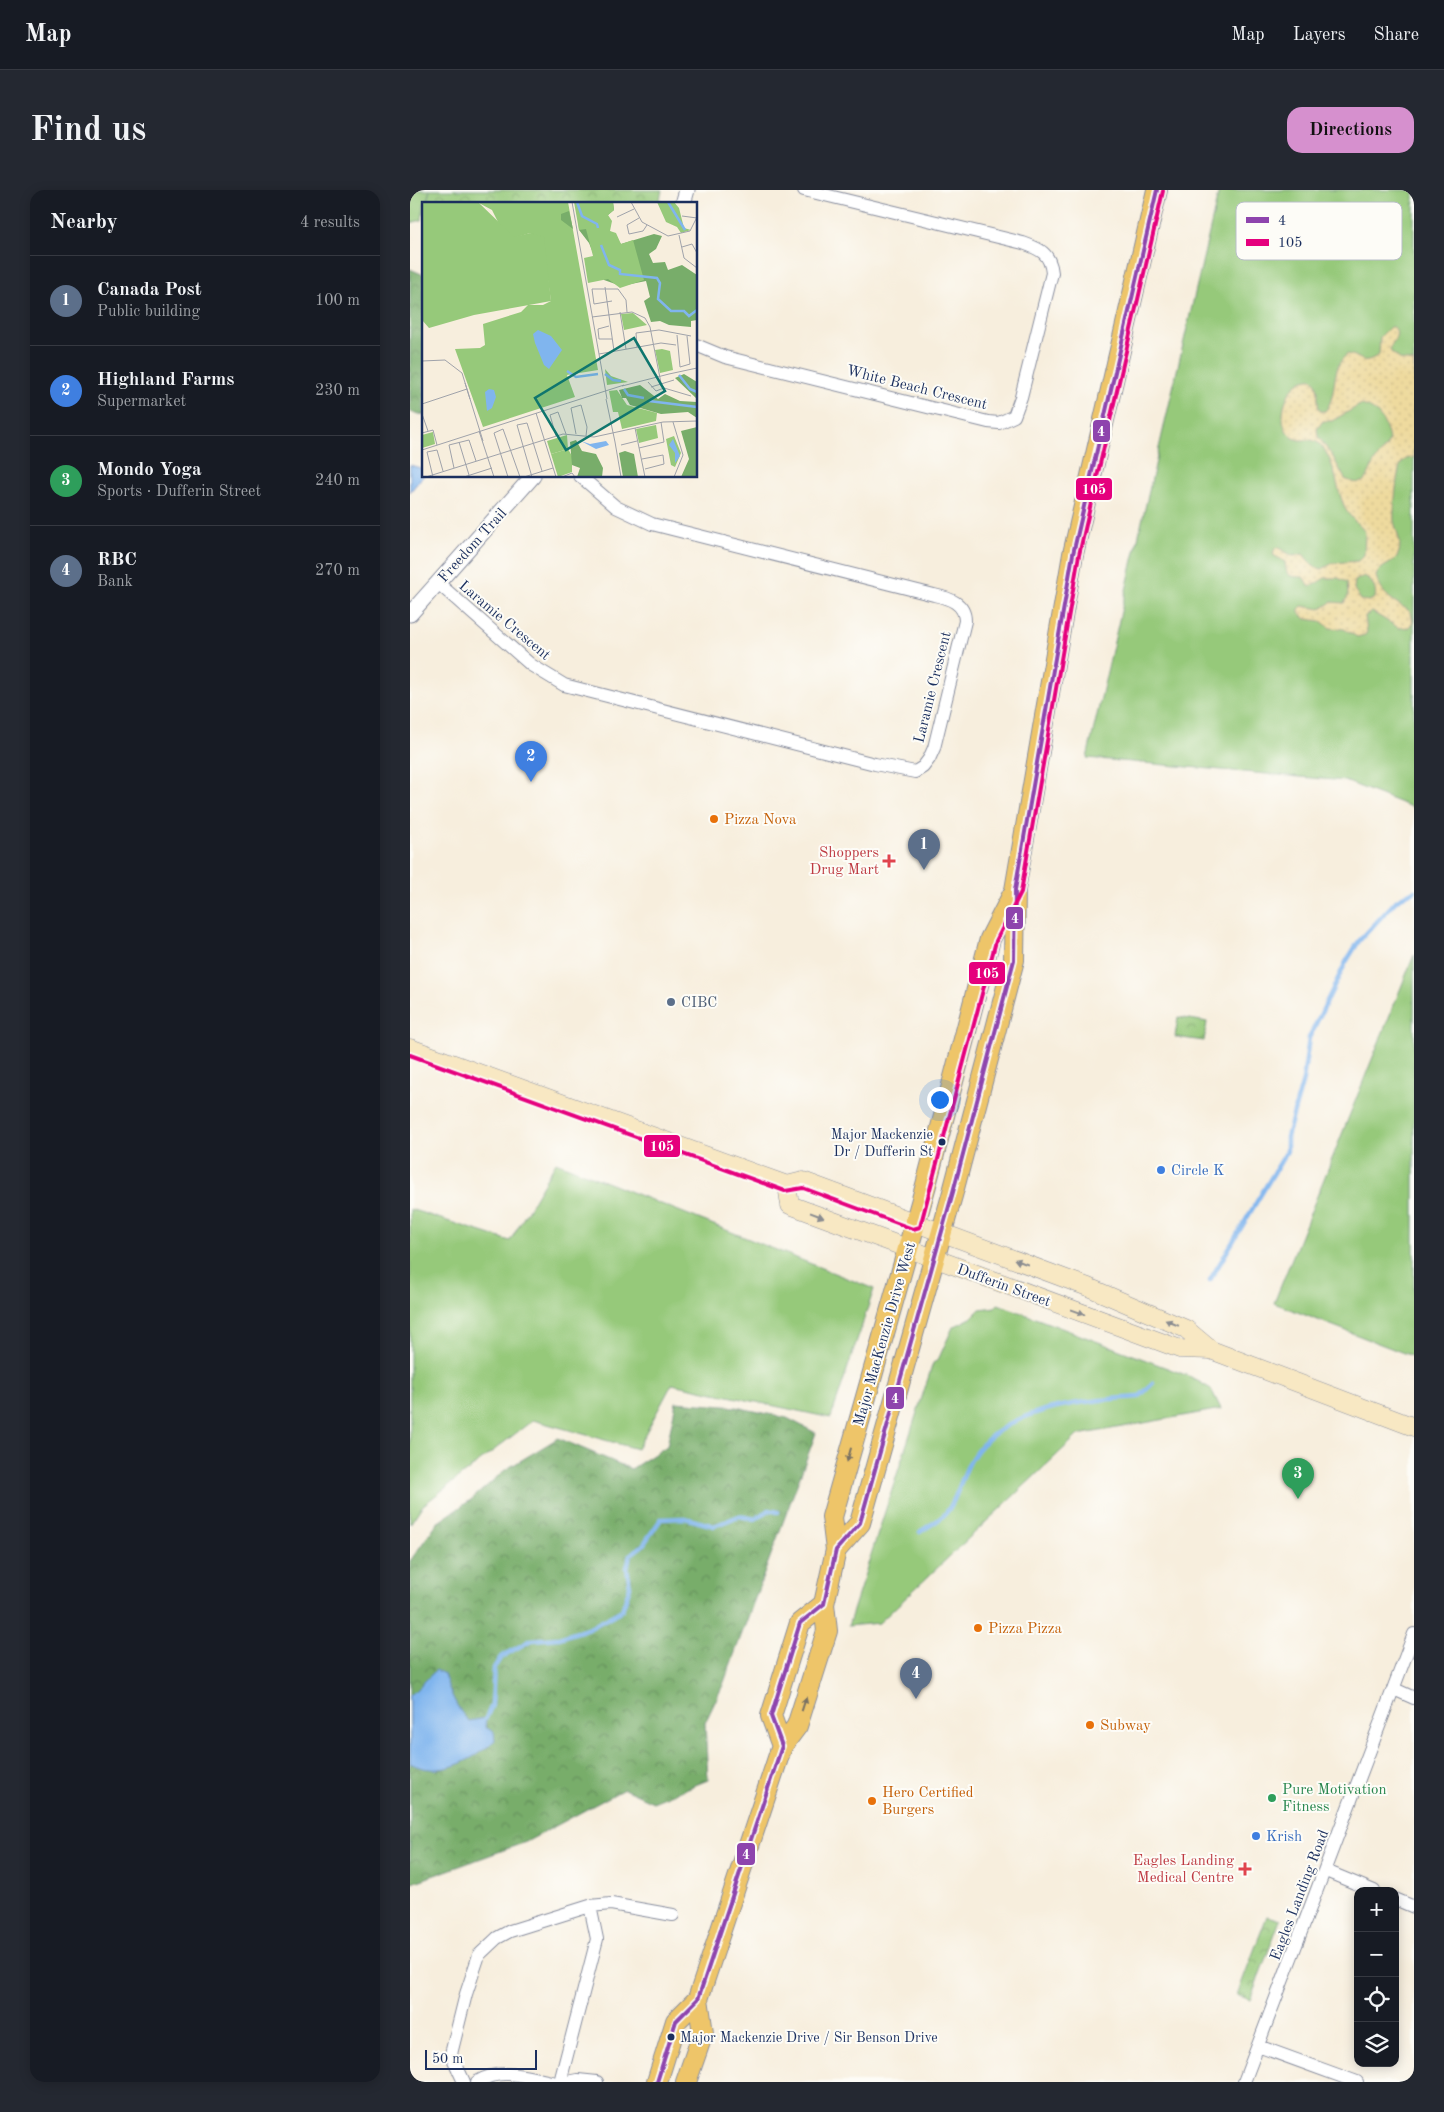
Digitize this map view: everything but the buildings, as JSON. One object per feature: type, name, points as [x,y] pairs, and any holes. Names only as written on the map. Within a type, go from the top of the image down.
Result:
[{"type":"main road","name":"Major MacKenzie Drive West","points":[[836,1550],[860,1523],[934,1259],[1014,960],[1014,890],[1073,554],[1157,190]]},
{"type":"main road","name":"Major MacKenzie Drive West","points":[[657,2082],[676,2022],[698,1999],[782,1746],[797,1726],[827,1631],[824,1604],[836,1550],[832,1517],[908,1249],[990,939],[1014,890]]},
{"type":"main road","name":"Dufferin Street","points":[[410,1048],[787,1185],[803,1181],[1088,1287],[1186,1329],[1211,1350],[1414,1427]]},
{"type":"main road","name":"Dufferin Street","points":[[787,1185],[790,1205],[1180,1350],[1211,1350]]},
{"type":"main road","points":[[782,1746],[771,1716],[800,1623],[824,1604]]},
{"type":"main road","name":"Major MacKenzie Drive West","points":[[686,2082],[703,2034],[698,1999]]},
{"type":"street","name":"White Beach Crescent","points":[[698,346],[726,357],[988,422],[999,423],[1014,416],[1052,273],[1051,262],[1047,255],[1040,250],[1023,244],[804,190]]},
{"type":"street","name":"Freedom Trail","points":[[410,614],[531,478]]},
{"type":"street","name":"Laramie Crescent","points":[[438,583],[531,665],[564,685],[908,772],[916,772],[923,767],[934,748],[965,621],[959,605],[948,598],[652,524],[616,507],[582,478]]},
{"type":"street","name":"Eagles Landing Road","points":[[1244,2082],[1326,1871],[1414,1634]]},
{"type":"street","points":[[1394,1689],[1414,1698]]},
{"type":"street","points":[[1326,1871],[1364,1887]]},
{"type":"street","points":[[1399,1901],[1414,1907]]},
{"type":"street","points":[[464,2082],[451,2054],[478,1955],[484,1948],[504,1933],[590,1906],[611,1904],[673,1914]]},
{"type":"street","points":[[560,2082],[597,1939],[590,1906]]},
{"type":"street","points":[[1258,2046],[1357,2082]]},
{"type":"street","points":[[477,2082],[488,2076],[509,2072],[552,2082]]},
{"type":"street","points":[[568,2082],[597,2082]]},
{"type":"green space","points":[[410,190],[430,190],[427,202],[422,202],[422,220],[410,223]]},
{"type":"green space","points":[[430,190],[662,190],[659,202],[427,202]]},
{"type":"green space","points":[[1219,190],[1414,190],[1414,808],[1345,781],[1087,758]]},
{"type":"green space","points":[[410,269],[422,274],[422,415],[410,412]]},
{"type":"green space","points":[[1414,955],[1414,1357],[1274,1303]]},
{"type":"green space","points":[[1178,1017],[1207,1022],[1204,1041],[1175,1037]]},
{"type":"green space","points":[[556,1162],[874,1289],[831,1418],[672,1384],[637,1449],[533,1420],[422,1506],[410,1524],[410,1209],[510,1241]]},
{"type":"green space","points":[[998,1304],[1191,1377],[1211,1389],[1221,1409],[1078,1435],[879,1623],[848,1626],[933,1363],[938,1360],[953,1327],[971,1318],[980,1309],[995,1307]]},
{"type":"green space","points":[[676,1402],[736,1407],[787,1418],[816,1433],[723,1685],[705,1723],[708,1780],[653,1802],[624,1789],[526,1842],[410,1884],[410,1561],[437,1523],[472,1499],[505,1470],[558,1438],[631,1469],[667,1446]]},
{"type":"green space","points":[[1267,1916],[1280,1920],[1250,2000],[1237,1995]]},
{"type":"sand","points":[[1390,327],[1394,327],[1396,335],[1390,348],[1391,352],[1401,360],[1414,362],[1414,458],[1403,461],[1398,474],[1394,521],[1399,540],[1399,552],[1395,560],[1381,569],[1376,576],[1385,594],[1411,612],[1413,623],[1409,627],[1399,628],[1372,612],[1365,616],[1367,632],[1365,635],[1357,637],[1344,629],[1330,628],[1321,621],[1306,619],[1299,613],[1299,609],[1302,606],[1321,609],[1331,602],[1344,603],[1348,596],[1347,582],[1338,578],[1325,578],[1310,587],[1303,577],[1289,575],[1285,562],[1273,555],[1277,547],[1293,556],[1303,554],[1313,566],[1322,569],[1333,563],[1358,561],[1364,555],[1365,532],[1345,509],[1328,456],[1324,449],[1315,441],[1299,440],[1291,436],[1283,421],[1283,411],[1290,392],[1296,385],[1304,380],[1313,379],[1318,391],[1320,411],[1325,411],[1332,397],[1336,373],[1342,359],[1348,354],[1362,360],[1368,360],[1379,355],[1380,337]],"holes":[[[1360,405],[1366,406],[1377,413],[1384,423],[1389,441],[1374,463],[1367,478],[1363,481],[1353,482],[1345,479],[1333,457],[1318,436],[1317,429],[1323,421],[1332,421]],[[1364,576],[1372,582],[1375,588],[1375,598],[1369,601],[1361,600],[1354,589],[1355,581]]]},
{"type":"water","points":[[410,465],[422,468],[422,477],[410,492]]},
{"type":"water","points":[[436,1670],[444,1674],[454,1699],[465,1717],[469,1721],[486,1718],[485,1727],[494,1732],[495,1740],[477,1755],[466,1761],[444,1768],[432,1769],[410,1763],[410,1696]]},
{"type":"waterway","points":[[1210,1280],[1287,1151],[1287,1137],[1303,1080],[1309,1038],[1346,962],[1359,941],[1397,900],[1414,891]]},
{"type":"waterway","points":[[920,1532],[945,1514],[953,1502],[972,1458],[986,1441],[1004,1427],[1024,1417],[1070,1404],[1139,1397],[1153,1383]]},
{"type":"waterway","points":[[486,1718],[492,1705],[494,1668],[501,1657],[531,1640],[559,1638],[590,1628],[622,1610],[630,1587],[627,1568],[630,1555],[643,1545],[661,1519],[685,1518],[714,1526],[739,1516],[755,1519],[769,1510],[778,1512]]},
{"type":"transit line","name":"4","points":[[657,2082],[676,2021],[698,1999],[782,1746],[771,1716],[800,1623],[824,1604],[836,1550],[860,1523],[953,1192],[1014,960],[1015,890],[1073,554],[1157,190]]},
{"type":"transit line","name":"105","points":[[410,1055],[785,1191],[803,1188],[913,1229],[920,1227],[996,941],[1021,892],[1079,555],[1163,191]]},
{"type":"place","name":"Highland Farms","points":[[531,782]]},
{"type":"place","name":"Pizza Nova","points":[[714,819]]},
{"type":"place","name":"Shoppers Drug Mart","points":[[889,861]]},
{"type":"place","name":"Canada Post","points":[[924,870]]},
{"type":"place","name":"CIBC","points":[[671,1002]]},
{"type":"place","name":"Major Mackenzie Dr / Dufferin St","points":[[942,1142]]},
{"type":"place","name":"Circle K","points":[[1161,1170]]},
{"type":"place","name":"Mondo Yoga","points":[[1298,1499]]},
{"type":"place","name":"Pizza Pizza","points":[[978,1628]]},
{"type":"place","name":"RBC","points":[[916,1699]]},
{"type":"place","name":"Subway","points":[[1090,1725]]},
{"type":"place","name":"Pure Motivation Fitness","points":[[1272,1798]]},
{"type":"place","name":"Hero Certified Burgers","points":[[872,1801]]},
{"type":"place","name":"Krish","points":[[1256,1836]]},
{"type":"place","name":"Eagles Landing Medical Centre","points":[[1245,1869]]},
{"type":"place","name":"Major Mackenzie Drive / Sir Benson Drive","points":[[671,2037]]}]
